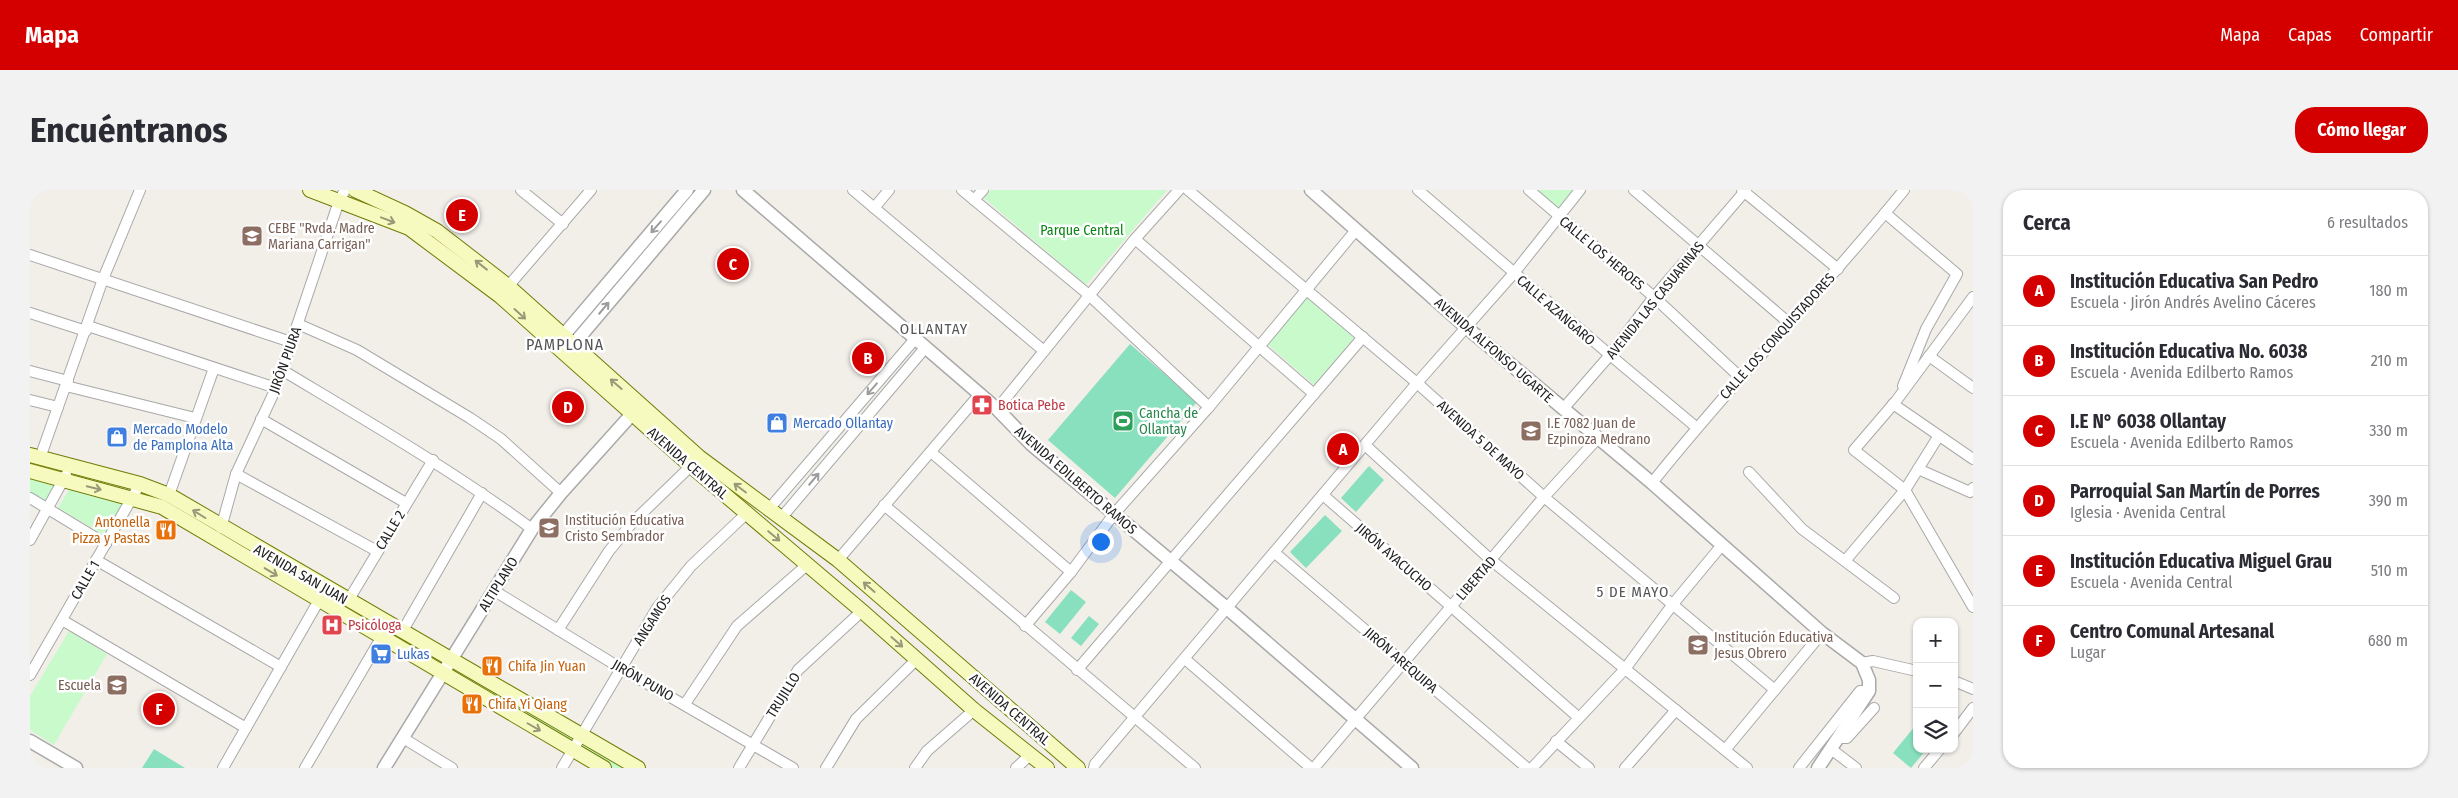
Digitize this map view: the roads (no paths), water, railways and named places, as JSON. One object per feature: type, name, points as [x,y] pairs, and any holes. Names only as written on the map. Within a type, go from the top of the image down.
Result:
[{"type":"main road","name":"AVENIDA CENTRAL","points":[[310,190],[342,196],[409,228],[504,291],[568,340],[747,513],[974,710],[1046,768]]},
{"type":"main road","name":"AVENIDA CENTRAL","points":[[355,190],[405,213],[437,232],[504,291],[632,414],[695,461],[782,517],[838,560],[1078,768]]},
{"type":"main road","name":"AVENIDA SAN JUAN","points":[[35,456],[140,484],[169,495],[221,528],[638,768]]},
{"type":"main road","name":"AVENIDA SAN JUAN","points":[[30,471],[162,507],[318,601],[604,768]]},
{"type":"street","points":[[35,456],[58,407],[103,279],[140,190]]},
{"type":"street","points":[[521,190],[563,224]]},
{"type":"street","points":[[504,291],[591,190]]},
{"type":"street","points":[[568,340],[642,242],[688,190]]},
{"type":"street","points":[[568,340],[652,252],[704,190]]},
{"type":"street","name":"AVENIDA EDILBERTO RAMOS","points":[[743,190],[997,409],[1032,445],[1228,609],[1412,768]]},
{"type":"street","points":[[853,190],[1044,351]]},
{"type":"street","points":[[874,208],[889,190]]},
{"type":"street","points":[[962,190],[1089,295],[1209,407]]},
{"type":"street","points":[[974,200],[983,190]]},
{"type":"street","points":[[997,409],[1135,239],[1179,190]]},
{"type":"street","name":"AVENIDA 5 DE MAYO","points":[[1188,190],[1417,383],[1544,497],[1775,690]]},
{"type":"street","name":"AVENIDA ALFONSO UGARTE","points":[[1311,190],[1466,328],[1652,483],[1822,633],[1862,663]]},
{"type":"street","name":"CALLE AZANGARO","points":[[1418,190],[1610,356],[1696,426]]},
{"type":"street","name":"CALLE LOS HEROES","points":[[1529,190],[1558,217],[1654,297],[1741,378]]},
{"type":"street","points":[[1094,768],[1417,383],[1514,273],[1580,190]]},
{"type":"street","points":[[1634,190],[1789,323]]},
{"type":"street","name":"CALLE LOS CONQUISTADORES","points":[[1652,483],[1696,426],[1838,269],[1904,190]]},
{"type":"street","points":[[1744,191],[1838,269]]},
{"type":"street","name":"AVENIDA LAS CASUARINAS","points":[[1563,410],[1610,356],[1654,297],[1744,191]]},
{"type":"street","name":"JIRÓN PIURA","points":[[221,528],[236,474],[276,388],[342,196]]},
{"type":"street","points":[[1885,213],[1957,274],[1926,329],[1895,403]]},
{"type":"street","points":[[1025,626],[1071,572],[1114,514],[1209,407],[1356,230]]},
{"type":"street","points":[[1135,239],[1314,394]]},
{"type":"street","points":[[642,242],[652,252]]},
{"type":"street","points":[[30,255],[291,342]]},
{"type":"street","points":[[1971,304],[1929,356],[1895,403],[1854,450],[1905,490],[1973,607]]},
{"type":"street","points":[[30,313],[276,388]]},
{"type":"street","points":[[298,324],[357,350],[470,418],[501,438],[560,493]]},
{"type":"street","points":[[1077,670],[1363,337]]},
{"type":"street","points":[[769,509],[915,339]]},
{"type":"street","points":[[782,517],[925,348]]},
{"type":"street","points":[[1929,356],[1973,388]]},
{"type":"street","points":[[169,495],[214,368]]},
{"type":"street","points":[[282,370],[432,460],[532,529]]},
{"type":"street","points":[[30,371],[67,384],[195,418]]},
{"type":"street","points":[[838,560],[979,395]]},
{"type":"street","points":[[30,400],[58,407]]},
{"type":"street","points":[[1895,403],[1938,437],[1973,459]]},
{"type":"street","name":"ALTIPLANO","points":[[384,768],[444,674],[493,590],[532,529],[560,493],[632,414]]},
{"type":"street","points":[[262,419],[406,503]]},
{"type":"street","points":[[1845,561],[1905,490],[1938,437]]},
{"type":"street","name":"LIBERTAD","points":[[1312,768],[1404,663],[1544,497],[1598,438]]},
{"type":"street","points":[[1365,445],[1491,560],[1747,768]]},
{"type":"street","points":[[931,452],[1071,572]]},
{"type":"street","name":"CALLE 2","points":[[348,601],[432,460]]},
{"type":"street","points":[[558,630],[609,550],[632,523],[695,461]]},
{"type":"street","points":[[30,540],[49,509],[64,480],[69,465]]},
{"type":"street","points":[[1918,469],[1970,492],[1973,488]]},
{"type":"street","points":[[1749,472],[1802,528],[1894,598]]},
{"type":"street","points":[[236,474],[377,551]]},
{"type":"street","name":"CALLE 1","points":[[30,675],[140,484]]},
{"type":"street","points":[[402,632],[482,493]]},
{"type":"street","name":"JIRÓN AYACUCHO","points":[[1323,495],[1578,718]]},
{"type":"street","points":[[30,498],[106,544]]},
{"type":"street","points":[[884,505],[1195,768]]},
{"type":"street","name":"ANGAMOS","points":[[562,768],[657,608],[691,566],[747,513]]},
{"type":"street","points":[[1532,768],[1625,670],[1673,604],[1722,545]]},
{"type":"street","name":"JIRÓN AREQUIPA","points":[[1275,553],[1527,768]]},
{"type":"street","points":[[96,560],[281,667]]},
{"type":"street","points":[[684,704],[738,626],[808,564]]},
{"type":"street","points":[[223,768],[326,588]]},
{"type":"street","name":"JIRÓN PUNO","points":[[493,590],[622,669],[793,768]]},
{"type":"street","name":"TRUJILLO","points":[[739,768],[798,670],[862,611]]},
{"type":"street","points":[[62,620],[246,728]]},
{"type":"street","points":[[1725,750],[1822,633]]},
{"type":"street","points":[[305,768],[381,638]]},
{"type":"street","points":[[826,768],[856,719],[917,659]]},
{"type":"street","points":[[1185,659],[1312,768]]},
{"type":"street","points":[[1818,768],[1869,691],[1870,680],[1862,663],[1873,661],[1913,670]]},
{"type":"street","points":[[1958,683],[1973,689]]},
{"type":"street","points":[[1799,768],[1860,691],[1869,691]]},
{"type":"street","points":[[1838,738],[1847,738],[1874,708]]},
{"type":"street","points":[[1958,728],[1973,708]]},
{"type":"street","points":[[915,768],[927,751],[974,710]]},
{"type":"street","points":[[1626,768],[1676,710]]},
{"type":"street","points":[[403,738],[452,768]]},
{"type":"street","points":[[30,741],[69,766]]},
{"type":"street","points":[[1556,741],[1589,768]]},
{"type":"street","points":[[1831,749],[1856,768]]},
{"type":"street","points":[[1924,768],[1937,753]]},
{"type":"street","points":[[1016,768],[1030,755]]},
{"type":"place","name":"Institución Educativa Miguel Grau","points":[[462,215]]},
{"type":"place","name":"CEBE \"Rvda. Madre Mariana Carrigan\"","points":[[252,236]]},
{"type":"place","name":"I.E N° 6038 Ollantay","points":[[733,264]]},
{"type":"place","name":"Institución Educativa No. 6038","points":[[868,358]]},
{"type":"place","name":"Botica Pebe","points":[[982,405]]},
{"type":"place","name":"Parroquial San Martín de Porres","points":[[568,407]]},
{"type":"place","name":"Cancha de Ollantay","points":[[1123,421]]},
{"type":"place","name":"Mercado Ollantay","points":[[777,423]]},
{"type":"place","name":"I.E 7082 Juan de Ezpinoza Medrano","points":[[1531,431]]},
{"type":"place","name":"Mercado Modelo de Pamplona Alta","points":[[117,437]]},
{"type":"place","name":"Institución Educativa San Pedro","points":[[1343,449]]},
{"type":"place","name":"Institución Educativa Cristo Sembrador","points":[[549,528]]},
{"type":"place","name":"Antonella Pizza y Pastas","points":[[166,530]]},
{"type":"place","name":"Psicóloga","points":[[332,625]]},
{"type":"place","name":"Institución Educativa Jesus Obrero","points":[[1698,645]]},
{"type":"place","name":"Lukas","points":[[381,654]]},
{"type":"place","name":"Chifa Jin Yuan","points":[[492,666]]},
{"type":"place","name":"Escuela","points":[[117,685]]},
{"type":"place","name":"Chifa Yi Qiang","points":[[472,704]]},
{"type":"place","name":"Centro Comunal Artesanal","points":[[159,709]]},
{"type":"district","name":"OLLANTAY","points":[[934,329]]},
{"type":"district","name":"PAMPLONA","points":[[565,344]]},
{"type":"district","name":"5 DE MAYO","points":[[1633,592]]},
{"type":"park label","name":"Parque Central","points":[[1082,230]]}]
